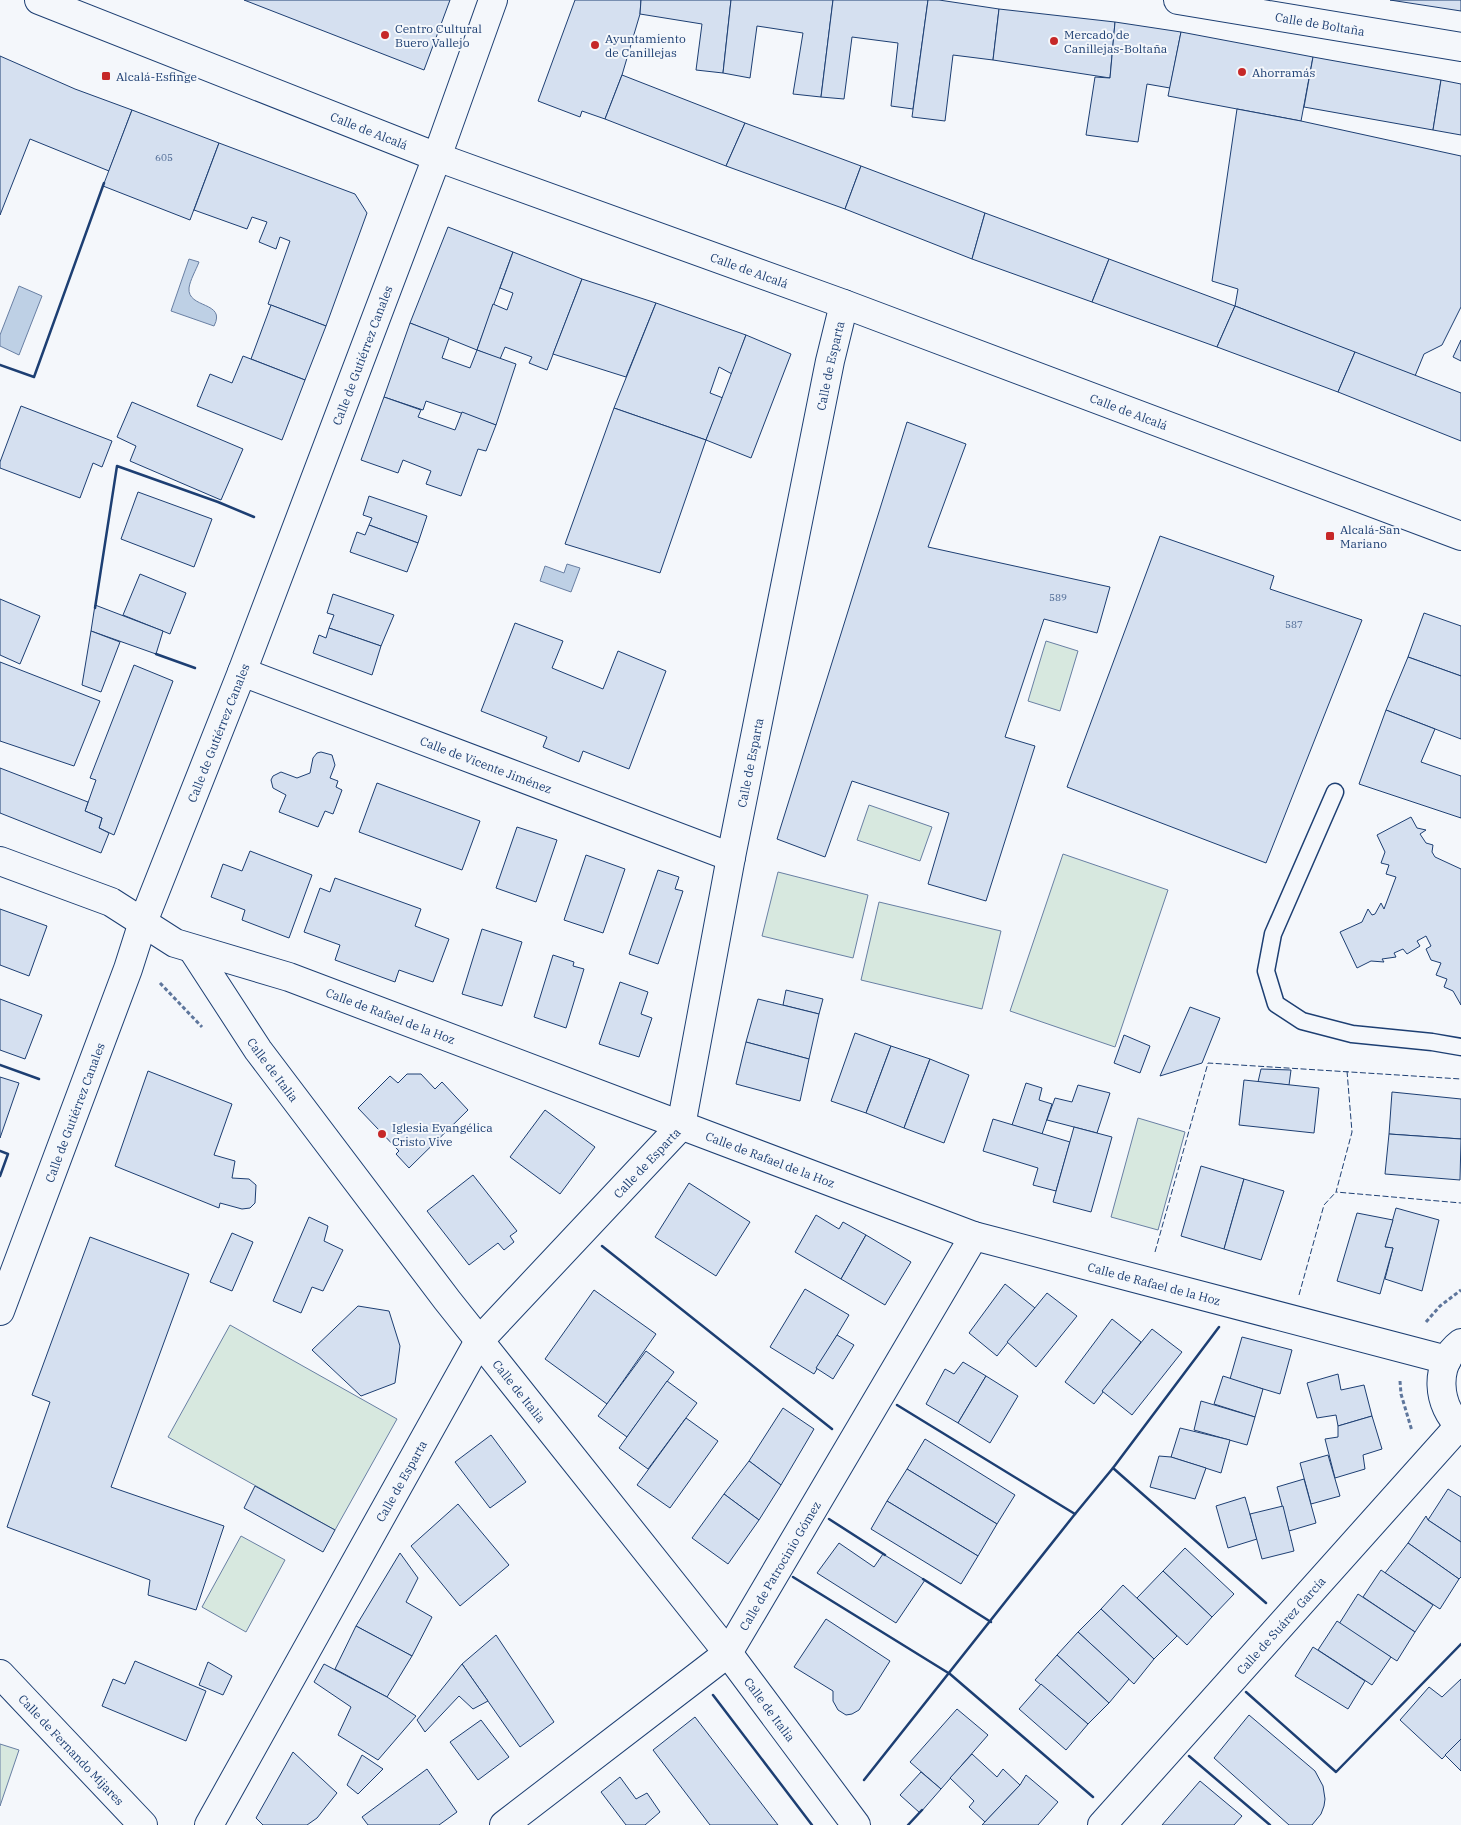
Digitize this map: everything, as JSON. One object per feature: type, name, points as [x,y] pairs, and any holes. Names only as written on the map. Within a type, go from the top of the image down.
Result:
[{"type":"street","name":"Calle de Alcalá","points":[[39,0],[437,156],[844,304],[1461,536]]},
{"type":"street","name":"Calle de Gutiérrez Canales","points":[[0,1311],[8,1265],[128,969],[143,922],[242,672],[437,156],[493,0]]},
{"type":"street","name":"Calle de Boltaña","points":[[1178,0],[1461,47]]},
{"type":"street","name":"Calle de Esparta","points":[[209,1825],[479,1341],[681,1126],[731,857],[830,361],[844,304]]},
{"type":"street","name":"Calle de Vicente Jiménez","points":[[242,672],[731,857]]},
{"type":"street","name":"Calle de Rafael de la Hoz","points":[[0,861],[111,902],[174,943],[289,977],[974,1236],[1454,1352]]},
{"type":"street","name":"Calle de Italia","points":[[193,950],[258,1050],[479,1341],[728,1653],[856,1825]]},
{"type":"street","name":"Calle de Patrocinio Gómez","points":[[504,1825],[728,1653],[974,1236]]},
{"type":"street","points":[[1454,1352],[1441,1378],[1442,1396],[1448,1412],[1460,1427]]},
{"type":"street","name":"Calle de Suárez García","points":[[1102,1825],[1460,1427]]},
{"type":"street","name":"Calle de Fernando Mijares","points":[[0,1674],[143,1825]]},
{"type":"lane","points":[[1335,792],[1273,934],[1266,970],[1276,1004],[1302,1021],[1352,1034],[1432,1042],[1461,1047]]},
{"type":"path","points":[[1422,1327],[1440,1306],[1461,1290]]},
{"type":"path","points":[[1395,1376],[1400,1382]]},
{"type":"shaded area","points":[[1046,641],[1078,651],[1060,711],[1028,701]]},
{"type":"shaded area","points":[[869,805],[932,827],[920,861],[857,840]]},
{"type":"shaded area","points":[[1063,854],[1168,890],[1115,1047],[1010,1011]]},
{"type":"shaded area","points":[[778,872],[868,895],[853,958],[762,936]]},
{"type":"shaded area","points":[[879,902],[1001,931],[982,1009],[861,980]]},
{"type":"shaded area","points":[[1138,1118],[1185,1132],[1158,1230],[1111,1217]]},
{"type":"shaded area","points":[[230,1325],[397,1419],[335,1530],[168,1437]]},
{"type":"shaded area","points":[[241,1536],[285,1560],[246,1632],[202,1607]]},
{"type":"shaded area","points":[[0,1744],[19,1750],[0,1806]]},
{"type":"water","points":[[189,259],[199,262],[189,288],[190,295],[215,312],[217,318],[214,326],[171,311]]},
{"type":"water","points":[[19,286],[42,296],[19,355],[0,346],[0,335]]},
{"type":"water","points":[[567,564],[580,568],[571,592],[540,581],[545,566],[564,573]]},
{"type":"building","name":"Centro Cultural Buero Vallejo","points":[[244,0],[450,0],[424,70]]},
{"type":"building","name":"Ayuntamiento de Canillejas","points":[[575,0],[641,0],[640,14],[622,75],[605,119],[582,111],[580,117],[538,101]]},
{"type":"building","points":[[641,0],[731,0],[723,73],[696,70],[702,24],[640,14]]},
{"type":"building","points":[[731,0],[833,0],[821,97],[793,94],[803,33],[757,26],[750,78],[723,73]]},
{"type":"building","points":[[833,0],[928,0],[913,109],[891,106],[898,43],[852,37],[844,99],[821,97]]},
{"type":"building","points":[[928,0],[999,9],[993,60],[953,55],[945,121],[912,117]]},
{"type":"building","points":[[1390,0],[1461,0],[1461,11]]},
{"type":"building","name":"Mercado de Canillejas-Boltaña","points":[[999,9],[1115,22],[1110,78],[993,60]]},
{"type":"building","points":[[1115,22],[1181,32],[1170,88],[1147,84],[1138,142],[1086,135],[1095,77],[1110,78]]},
{"type":"building","name":"Ahorramás","points":[[1181,32],[1313,57],[1301,121],[1168,96]]},
{"type":"building","points":[[0,56],[75,89],[132,110],[109,171],[30,139],[0,215]]},
{"type":"building","points":[[1313,57],[1441,80],[1433,130],[1304,107]]},
{"type":"building","points":[[622,75],[745,123],[726,166],[605,119]]},
{"type":"building","points":[[1441,80],[1461,84],[1461,135],[1433,130]]},
{"type":"building","points":[[1237,109],[1461,156],[1461,307],[1442,345],[1424,354],[1415,376],[1235,306],[1238,289],[1212,281]]},
{"type":"building","points":[[132,110],[219,143],[190,220],[103,186]]},
{"type":"building","points":[[745,123],[861,166],[845,209],[726,166]]},
{"type":"building","points":[[219,143],[355,194],[367,213],[326,326],[268,304],[290,241],[280,237],[276,249],[259,242],[267,222],[252,217],[247,229],[194,210]]},
{"type":"building","points":[[861,166],[985,213],[972,259],[845,209]]},
{"type":"building","points":[[985,213],[1109,259],[1092,302],[972,259]]},
{"type":"building","points":[[448,227],[513,252],[477,350],[410,323]]},
{"type":"building","points":[[513,252],[582,279],[547,370],[529,363],[532,357],[505,347],[500,359],[477,350],[493,304],[507,310],[513,293],[500,288]]},
{"type":"building","points":[[1109,259],[1235,306],[1217,347],[1092,302]]},
{"type":"building","points":[[582,279],[656,303],[626,377],[553,354]]},
{"type":"building","points":[[656,303],[746,335],[732,374],[719,367],[710,393],[723,398],[706,440],[614,408]]},
{"type":"building","points":[[271,305],[326,326],[305,380],[251,359]]},
{"type":"building","points":[[1235,306],[1355,352],[1338,392],[1217,347]]},
{"type":"building","points":[[410,323],[449,338],[442,358],[470,368],[477,350],[516,364],[496,425],[426,401],[423,410],[384,397]]},
{"type":"building","points":[[746,335],[791,354],[751,458],[706,440]]},
{"type":"building","points":[[1461,340],[1461,361],[1453,357]]},
{"type":"building","points":[[1355,352],[1461,393],[1461,441],[1338,392]]},
{"type":"building","points":[[243,356],[305,380],[282,440],[197,406],[210,374],[232,383]]},
{"type":"building","points":[[384,397],[421,410],[418,417],[455,430],[462,412],[496,425],[486,451],[478,449],[461,496],[426,484],[431,471],[403,460],[398,473],[361,460]]},
{"type":"building","points":[[132,402],[243,449],[221,500],[130,461],[136,446],[117,437]]},
{"type":"building","points":[[21,406],[112,441],[102,467],[93,463],[80,498],[0,468],[0,462]]},
{"type":"building","points":[[614,408],[706,440],[660,573],[565,544]]},
{"type":"building","points":[[907,422],[966,444],[928,547],[1110,587],[1097,633],[1044,619],[1005,737],[1035,746],[986,901],[928,884],[949,813],[852,781],[825,857],[777,839]]},
{"type":"building","points":[[138,492],[212,519],[194,567],[121,539]]},
{"type":"building","points":[[369,496],[427,516],[418,543],[369,525],[372,518],[363,515]]},
{"type":"building","points":[[369,525],[418,543],[407,572],[350,552],[357,532],[365,535]]},
{"type":"building","points":[[1160,536],[1274,576],[1270,589],[1362,620],[1266,863],[1067,787]]},
{"type":"building","points":[[140,574],[186,593],[170,634],[123,615]]},
{"type":"building","points":[[333,594],[394,615],[381,646],[329,628],[334,615],[327,613]]},
{"type":"building","points":[[0,599],[40,616],[20,664],[0,655]]},
{"type":"building","points":[[95,605],[163,631],[156,654],[91,631]]},
{"type":"building","points":[[1424,613],[1461,626],[1461,676],[1408,657]]},
{"type":"building","points":[[515,623],[563,641],[552,668],[603,689],[618,651],[666,671],[629,769],[583,751],[579,762],[543,747],[547,737],[481,711]]},
{"type":"building","points":[[329,628],[381,646],[372,675],[313,653],[319,635],[326,638]]},
{"type":"building","points":[[91,631],[120,642],[101,692],[82,685]]},
{"type":"building","points":[[1408,657],[1461,676],[1461,739],[1386,710]]},
{"type":"building","points":[[0,662],[100,701],[74,766],[0,741]]},
{"type":"building","points":[[134,665],[173,681],[114,835],[99,828],[102,818],[85,811],[96,780],[90,778]]},
{"type":"building","points":[[1386,710],[1435,729],[1421,762],[1461,776],[1461,818],[1359,784]]},
{"type":"building","points":[[321,752],[332,755],[335,765],[330,778],[338,781],[336,787],[342,790],[333,814],[325,811],[318,827],[279,812],[286,795],[273,788],[271,780],[273,776],[281,772],[297,778],[310,773],[313,758],[317,753]]},
{"type":"building","points":[[0,768],[88,802],[85,811],[102,818],[99,828],[109,833],[101,853],[0,813]]},
{"type":"building","points":[[377,783],[480,821],[462,870],[359,832]]},
{"type":"building","points":[[1411,817],[1417,828],[1426,830],[1420,834],[1426,843],[1433,845],[1432,852],[1435,857],[1461,869],[1461,1005],[1453,991],[1444,987],[1447,979],[1436,975],[1441,963],[1431,960],[1426,949],[1431,946],[1426,936],[1417,941],[1420,946],[1407,954],[1403,949],[1394,953],[1396,957],[1382,959],[1384,962],[1371,961],[1357,968],[1340,932],[1362,922],[1368,909],[1372,915],[1375,914],[1381,903],[1384,909],[1396,877],[1386,874],[1389,865],[1381,863],[1385,852],[1377,835]]},
{"type":"building","points":[[517,827],[557,840],[536,902],[496,888]]},
{"type":"building","points":[[250,851],[312,875],[289,938],[242,920],[245,910],[211,897],[223,864],[242,871]]},
{"type":"building","points":[[586,855],[625,869],[603,933],[564,920]]},
{"type":"building","points":[[658,870],[679,877],[675,889],[683,891],[658,964],[629,954]]},
{"type":"building","points":[[335,878],[421,909],[415,926],[449,939],[433,982],[399,970],[395,982],[335,960],[340,945],[304,932],[320,888],[330,892]]},
{"type":"building","points":[[0,909],[47,926],[29,976],[0,965]]},
{"type":"building","points":[[482,929],[522,942],[502,1006],[462,994]]},
{"type":"building","points":[[553,955],[574,962],[573,966],[584,969],[566,1028],[534,1017]]},
{"type":"building","points":[[620,982],[648,992],[641,1014],[652,1018],[639,1057],[599,1044]]},
{"type":"building","points":[[786,990],[823,999],[819,1014],[783,1005]]},
{"type":"building","points":[[0,999],[42,1015],[25,1059],[0,1050]]},
{"type":"building","points":[[758,999],[819,1014],[809,1059],[746,1042]]},
{"type":"building","points":[[1190,1007],[1220,1018],[1202,1063],[1160,1076]]},
{"type":"building","points":[[855,1033],[891,1046],[866,1113],[831,1101]]},
{"type":"building","points":[[1124,1035],[1150,1046],[1140,1073],[1114,1063]]},
{"type":"building","points":[[746,1042],[809,1059],[800,1101],[736,1084]]},
{"type":"building","points":[[891,1046],[930,1059],[904,1128],[866,1113]]},
{"type":"building","points":[[930,1059],[969,1075],[944,1143],[904,1128]]},
{"type":"building","points":[[1261,1069],[1291,1070],[1289,1085],[1258,1082]]},
{"type":"building","points":[[148,1071],[232,1104],[214,1155],[235,1161],[232,1178],[249,1179],[256,1185],[255,1203],[250,1208],[242,1209],[220,1203],[219,1208],[115,1166]]},
{"type":"building","points":[[407,1074],[421,1074],[435,1089],[442,1082],[468,1110],[409,1168],[396,1154],[399,1151],[358,1108],[390,1076],[398,1083]]},
{"type":"building","points":[[0,1077],[19,1083],[0,1138]]},
{"type":"building","points":[[1244,1080],[1319,1088],[1314,1133],[1239,1125]]},
{"type":"building","points":[[1026,1083],[1042,1088],[1039,1100],[1052,1104],[1042,1134],[1012,1125]]},
{"type":"building","points":[[1078,1085],[1110,1093],[1097,1133],[1047,1120],[1055,1098],[1072,1102]]},
{"type":"building","points":[[1392,1092],[1461,1099],[1461,1139],[1389,1134]]},
{"type":"building","points":[[545,1110],[595,1147],[560,1194],[510,1157]]},
{"type":"building","points":[[993,1119],[1070,1142],[1056,1191],[1033,1185],[1038,1168],[983,1151]]},
{"type":"building","points":[[1074,1127],[1112,1137],[1091,1212],[1053,1202]]},
{"type":"building","points":[[1389,1134],[1461,1139],[1460,1180],[1385,1174]]},
{"type":"building","points":[[1201,1166],[1244,1179],[1224,1249],[1181,1236]]},
{"type":"building","points":[[473,1175],[517,1231],[510,1236],[514,1242],[504,1250],[498,1243],[469,1265],[427,1211]]},
{"type":"building","points":[[1244,1179],[1284,1191],[1261,1260],[1224,1249]]},
{"type":"building","points":[[689,1183],[750,1222],[716,1276],[655,1237]]},
{"type":"building","points":[[1396,1208],[1439,1220],[1422,1291],[1385,1279],[1393,1248],[1385,1247]]},
{"type":"building","points":[[1357,1213],[1393,1220],[1385,1247],[1393,1248],[1380,1294],[1337,1281]]},
{"type":"building","points":[[816,1215],[839,1229],[843,1222],[866,1235],[841,1279],[795,1252]]},
{"type":"building","points":[[309,1217],[328,1226],[324,1241],[343,1250],[323,1291],[312,1287],[301,1313],[273,1301]]},
{"type":"building","points":[[232,1233],[253,1242],[232,1291],[210,1282]]},
{"type":"building","points":[[866,1235],[911,1262],[885,1305],[841,1279]]},
{"type":"building","points":[[90,1237],[189,1274],[111,1487],[224,1526],[196,1610],[148,1595],[150,1580],[7,1527],[50,1402],[32,1395]]},
{"type":"building","points":[[1005,1284],[1035,1308],[997,1356],[969,1333]]},
{"type":"building","points":[[805,1289],[849,1315],[814,1374],[770,1347]]},
{"type":"building","points":[[594,1290],[656,1334],[607,1404],[545,1359]]},
{"type":"building","points":[[1047,1293],[1077,1316],[1036,1367],[1007,1342]]},
{"type":"building","points":[[358,1306],[389,1311],[400,1346],[395,1383],[361,1396],[312,1350]]},
{"type":"building","points":[[1112,1319],[1141,1342],[1094,1404],[1065,1382]]},
{"type":"building","points":[[1152,1329],[1182,1352],[1132,1415],[1102,1391]]},
{"type":"building","points":[[837,1335],[854,1345],[833,1379],[816,1368]]},
{"type":"building","points":[[1242,1337],[1292,1350],[1280,1394],[1230,1379]]},
{"type":"building","points":[[646,1351],[674,1372],[627,1437],[598,1416]]},
{"type":"building","points":[[963,1362],[986,1376],[958,1423],[926,1404],[945,1369],[954,1374]]},
{"type":"building","points":[[1338,1374],[1341,1390],[1364,1385],[1372,1416],[1338,1426],[1336,1415],[1317,1418],[1307,1383]]},
{"type":"building","points":[[986,1376],[1018,1396],[990,1443],[958,1423]]},
{"type":"building","points":[[1223,1376],[1263,1389],[1255,1417],[1214,1404]]},
{"type":"building","points":[[667,1381],[697,1403],[648,1469],[619,1448]]},
{"type":"building","points":[[1201,1401],[1255,1417],[1247,1445],[1194,1430]]},
{"type":"building","points":[[783,1408],[814,1429],[781,1485],[749,1461]]},
{"type":"building","points":[[1372,1416],[1382,1449],[1363,1455],[1365,1469],[1335,1478],[1325,1439],[1338,1437],[1338,1426]]},
{"type":"building","points":[[686,1418],[718,1441],[670,1508],[637,1485]]},
{"type":"building","points":[[1180,1428],[1230,1440],[1221,1473],[1171,1457]]},
{"type":"building","points":[[491,1435],[526,1482],[490,1508],[455,1462]]},
{"type":"building","points":[[925,1439],[1015,1495],[997,1524],[907,1469]]},
{"type":"building","points":[[1328,1455],[1340,1496],[1311,1504],[1300,1463]]},
{"type":"building","points":[[1159,1456],[1171,1457],[1206,1468],[1195,1499],[1150,1487]]},
{"type":"building","points":[[749,1461],[781,1485],[759,1520],[724,1494]]},
{"type":"building","points":[[907,1469],[997,1524],[978,1556],[887,1501]]},
{"type":"building","points":[[1304,1479],[1316,1523],[1289,1531],[1277,1487]]},
{"type":"building","points":[[255,1486],[335,1530],[323,1552],[244,1508]]},
{"type":"building","points":[[1448,1489],[1461,1497],[1461,1542],[1428,1520]]},
{"type":"building","points":[[724,1494],[759,1520],[728,1564],[692,1538]]},
{"type":"building","points":[[1245,1497],[1257,1539],[1228,1548],[1216,1506]]},
{"type":"building","points":[[887,1501],[978,1556],[961,1584],[871,1529]]},
{"type":"building","points":[[458,1504],[509,1565],[460,1606],[411,1546]]},
{"type":"building","points":[[1283,1506],[1294,1551],[1262,1559],[1250,1514]]},
{"type":"building","points":[[1426,1516],[1428,1520],[1461,1542],[1461,1577],[1459,1579],[1408,1543]]},
{"type":"building","points":[[839,1543],[874,1567],[883,1554],[925,1580],[896,1623],[817,1573]]},
{"type":"building","points":[[1408,1543],[1459,1579],[1440,1609],[1385,1573]]},
{"type":"building","points":[[1185,1548],[1234,1594],[1212,1617],[1163,1571]]},
{"type":"building","points":[[400,1553],[418,1578],[406,1602],[432,1617],[412,1656],[356,1626]]},
{"type":"building","points":[[1381,1570],[1433,1605],[1415,1632],[1363,1597]]},
{"type":"building","points":[[1163,1571],[1212,1617],[1187,1645],[1137,1598]]},
{"type":"building","points":[[1123,1585],[1177,1636],[1154,1659],[1101,1609]]},
{"type":"building","points":[[1358,1594],[1415,1632],[1397,1661],[1339,1624]]},
{"type":"building","points":[[1101,1609],[1154,1659],[1134,1684],[1078,1632]]},
{"type":"building","points":[[826,1619],[890,1661],[859,1710],[852,1714],[846,1715],[838,1710],[833,1701],[833,1691],[794,1667]]},
{"type":"building","points":[[1337,1621],[1391,1657],[1372,1685],[1318,1650]]},
{"type":"building","points":[[356,1626],[412,1656],[387,1697],[335,1669]]},
{"type":"building","points":[[1078,1632],[1129,1679],[1109,1703],[1057,1655]]},
{"type":"building","points":[[496,1635],[554,1722],[520,1747],[462,1664]]},
{"type":"building","points":[[1313,1647],[1365,1681],[1348,1709],[1295,1676]]},
{"type":"building","points":[[1057,1655],[1109,1703],[1088,1724],[1035,1680]]},
{"type":"building","points":[[135,1661],[206,1691],[186,1741],[102,1706],[113,1679],[125,1684]]},
{"type":"building","points":[[208,1662],[232,1676],[223,1695],[199,1685]]},
{"type":"building","points":[[324,1664],[387,1697],[416,1716],[378,1760],[338,1735],[351,1707],[314,1682]]},
{"type":"building","points":[[462,1664],[488,1701],[473,1709],[459,1696],[425,1732],[417,1720]]},
{"type":"building","points":[[1461,1679],[1461,1739],[1442,1759],[1400,1720],[1429,1687],[1442,1697]]},
{"type":"building","points":[[1041,1684],[1088,1724],[1066,1750],[1019,1709]]},
{"type":"building","points":[[957,1709],[988,1735],[941,1789],[910,1762]]},
{"type":"building","points":[[1249,1715],[1315,1771],[1323,1786],[1325,1799],[1321,1814],[1312,1825],[1289,1825],[1214,1758]]},
{"type":"building","points":[[695,1717],[778,1825],[710,1825],[653,1750]]},
{"type":"building","points":[[481,1720],[509,1757],[478,1780],[450,1742]]},
{"type":"building","points":[[1461,1739],[1461,1771],[1445,1755]]},
{"type":"building","points":[[293,1752],[337,1793],[317,1818],[307,1825],[263,1825],[256,1818]]},
{"type":"building","points":[[972,1754],[997,1777],[1003,1769],[1020,1785],[985,1822],[969,1807],[974,1801],[950,1778]]},
{"type":"building","points":[[362,1755],[383,1769],[358,1794],[347,1785]]},
{"type":"building","points":[[427,1769],[457,1812],[439,1825],[368,1825],[362,1817]]},
{"type":"building","points":[[921,1772],[941,1789],[920,1813],[900,1795]]},
{"type":"building","points":[[1026,1775],[1058,1802],[1038,1825],[982,1825],[1020,1785]]},
{"type":"building","points":[[620,1777],[636,1799],[647,1793],[660,1812],[645,1825],[626,1825],[601,1792]]},
{"type":"building","points":[[1200,1781],[1242,1816],[1234,1825],[1162,1825]]},
{"type":"fence","points":[[1155,1252],[1208,1063],[1461,1079]]},
{"type":"fence","points":[[1347,1071],[1352,1132],[1336,1192],[1461,1203]]},
{"type":"fence","points":[[1299,1295],[1324,1205],[1336,1192]]},
{"type":"wall","points":[[0,365],[34,377],[104,183]]},
{"type":"wall","points":[[95,608],[117,466],[254,517]]},
{"type":"wall","points":[[156,654],[195,668]]},
{"type":"wall","points":[[0,1065],[39,1079]]},
{"type":"wall","points":[[0,1151],[8,1154],[0,1176]]},
{"type":"wall","points":[[602,1246],[832,1429]]},
{"type":"wall","points":[[1219,1327],[1113,1468],[1266,1603]]},
{"type":"wall","points":[[864,1780],[1075,1514],[897,1405]]},
{"type":"wall","points":[[1075,1514],[1113,1468]]},
{"type":"wall","points":[[829,1519],[885,1555]]},
{"type":"wall","points":[[793,1577],[950,1674],[1093,1797]]},
{"type":"wall","points":[[923,1579],[991,1622]]},
{"type":"wall","points":[[1246,1692],[1336,1772],[1461,1644]]},
{"type":"wall","points":[[713,1695],[812,1825]]},
{"type":"wall","points":[[1189,1756],[1270,1825]]},
{"type":"wall","points":[[908,1825],[922,1810]]},
{"type":"place","name":"Centro Cultural Buero Vallejo","points":[[385,35]]},
{"type":"place","name":"Mercado de Canillejas-Boltaña","points":[[1054,41]]},
{"type":"place","name":"Ayuntamiento de Canillejas","points":[[595,45]]},
{"type":"place","name":"Ahorramás","points":[[1242,72]]},
{"type":"place","name":"Alcalá-Esfinge","points":[[106,76]]},
{"type":"place","name":"Alcalá-San Mariano","points":[[1330,536]]},
{"type":"place","name":"Iglesia Evangélica Cristo Vive","points":[[382,1134]]}]
